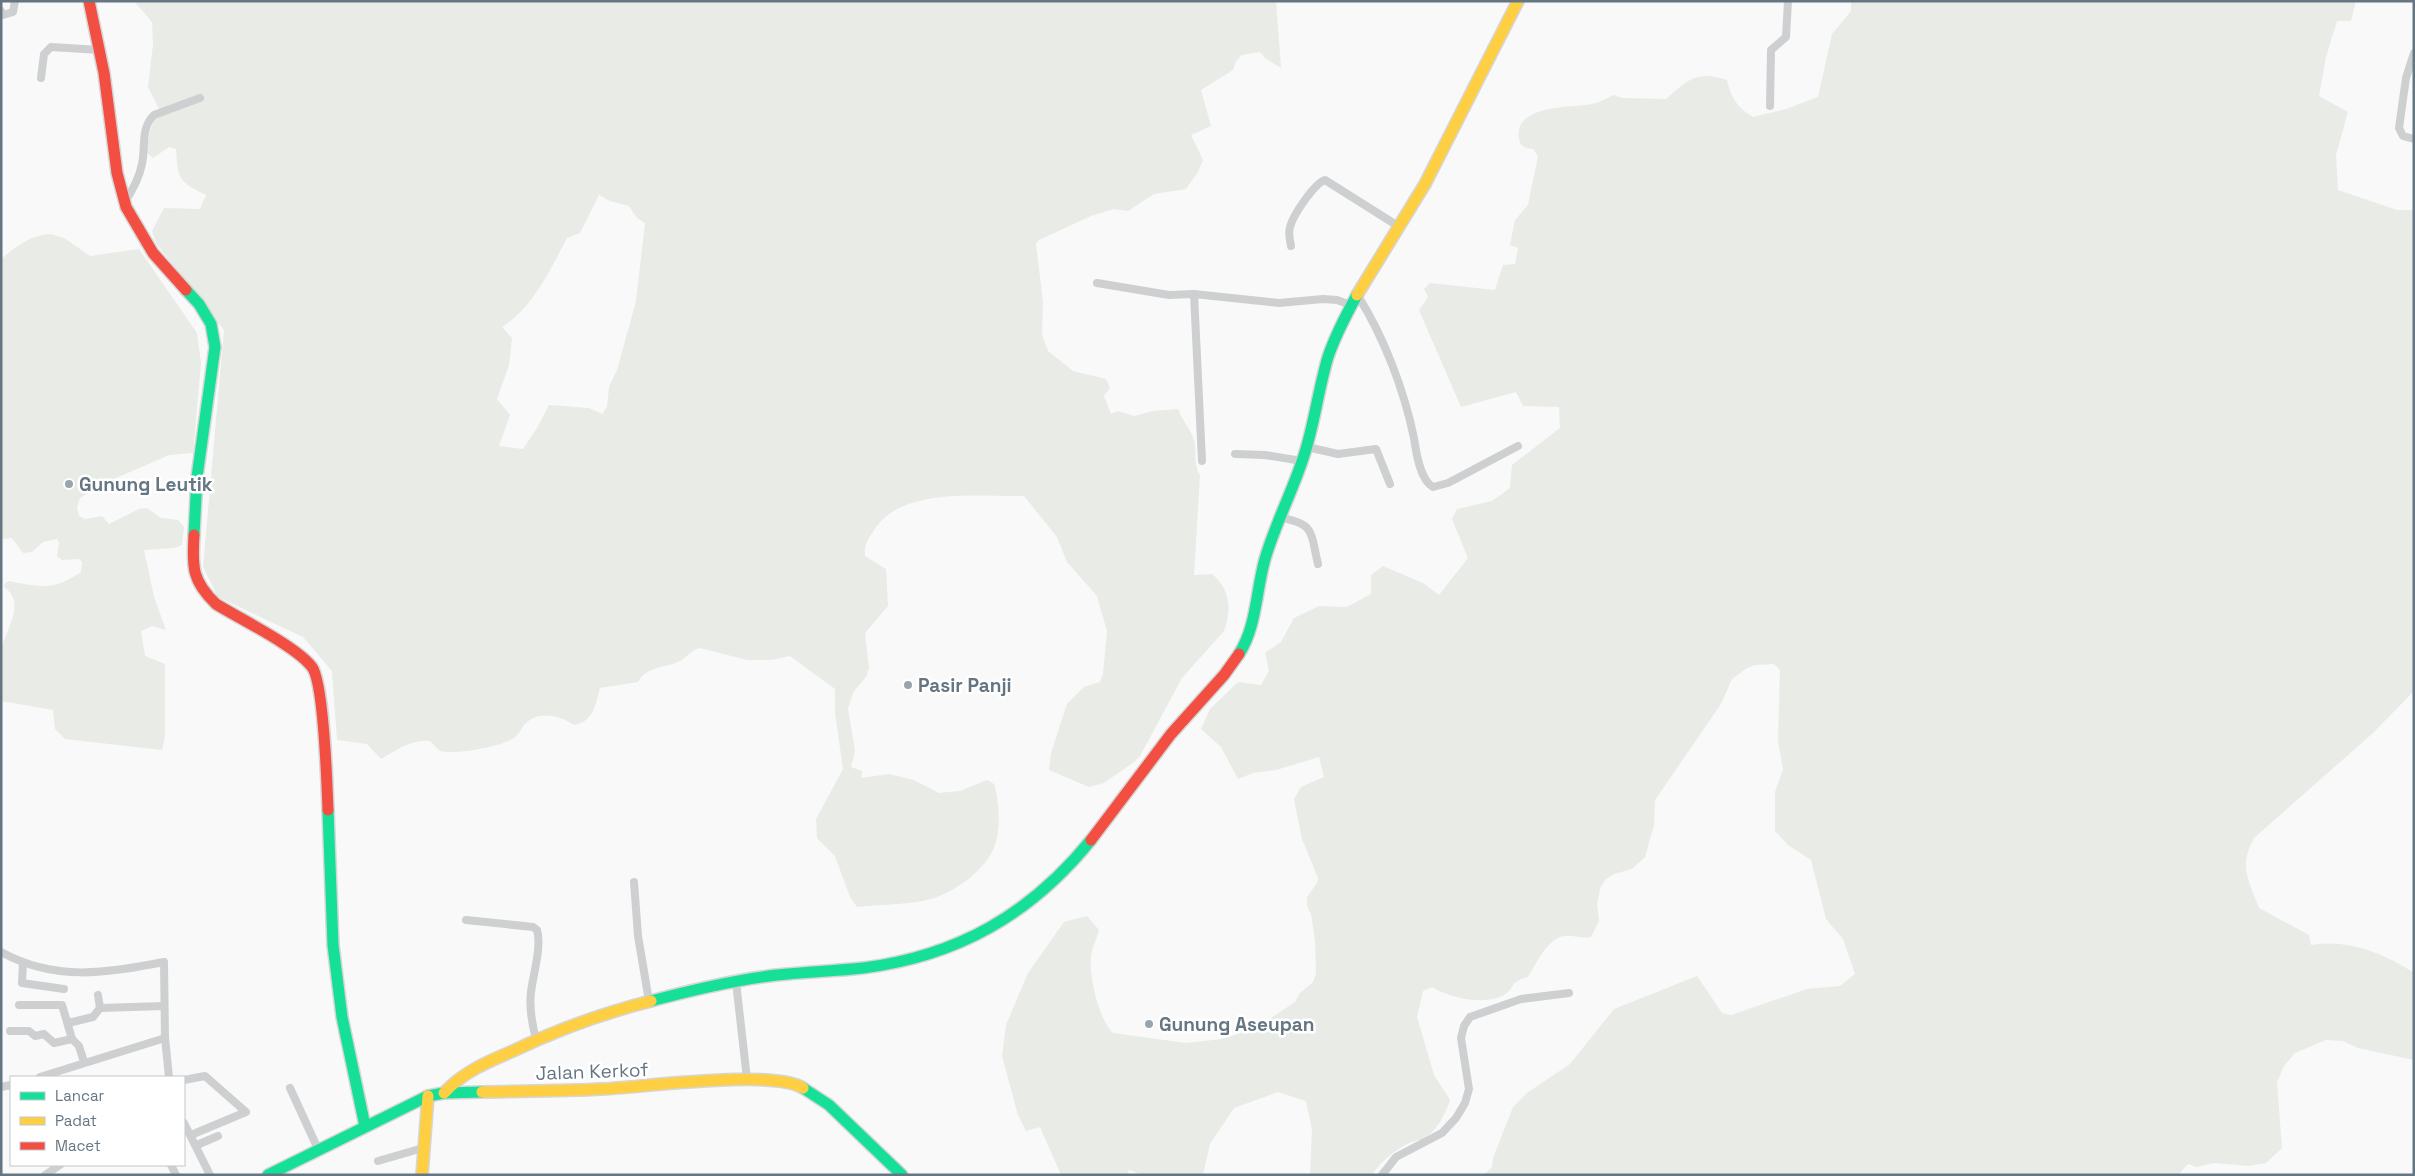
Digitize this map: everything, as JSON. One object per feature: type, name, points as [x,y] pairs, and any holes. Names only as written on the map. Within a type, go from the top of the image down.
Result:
[{"type":"street","points":[[1,11],[3,15],[13,12],[15,1]]},
{"type":"street","points":[[89,1],[100,50],[118,178],[124,203],[137,230],[154,254],[200,306],[215,334],[215,347],[197,476],[193,574],[205,595],[216,604],[300,655],[313,668],[317,681],[326,751],[333,944],[342,1017],[365,1126]]},
{"type":"street","points":[[444,1093],[461,1076],[536,1039],[578,1023],[649,1001],[736,982],[808,971],[866,968],[919,954],[989,929],[1009,919],[1029,904],[1080,855],[1170,736],[1236,659],[1249,632],[1264,563],[1278,517],[1307,447],[1321,382],[1336,334],[1449,138],[1518,1]]},
{"type":"street","points":[[1770,106],[1771,50],[1786,37],[1788,1]]},
{"type":"street","points":[[41,78],[44,54],[51,47],[100,50]]},
{"type":"street","points":[[2414,53],[2406,78],[2399,128],[2403,136],[2414,139]]},
{"type":"street","points":[[124,203],[139,175],[144,154],[145,128],[148,121],[154,115],[200,98]]},
{"type":"street","points":[[1291,246],[1289,229],[1296,214],[1320,182],[1325,180],[1398,226]]},
{"type":"street","points":[[1097,283],[1169,295],[1194,294],[1279,303],[1323,299],[1355,300]]},
{"type":"street","points":[[1194,294],[1202,461]]},
{"type":"street","points":[[1355,300],[1379,329],[1410,422],[1416,450],[1428,484],[1433,487],[1448,483],[1518,446]]},
{"type":"street","points":[[1307,447],[1338,454],[1376,449],[1390,484]]},
{"type":"street","points":[[1234,454],[1265,455],[1302,462]]},
{"type":"street","points":[[1278,517],[1300,522],[1308,527],[1318,564]]},
{"type":"street","points":[[634,882],[638,936],[649,1001]]},
{"type":"street","points":[[466,920],[533,927],[538,932],[531,994],[531,1020],[536,1039]]},
{"type":"street","points":[[1,952],[23,963],[79,974],[164,962],[165,1038],[169,1076]]},
{"type":"street","points":[[23,963],[21,983],[64,990]]},
{"type":"street","points":[[736,982],[747,1079]]},
{"type":"street","points":[[1382,1175],[1396,1157],[1442,1133],[1456,1118],[1465,1103],[1469,1089],[1461,1038],[1464,1026],[1470,1017],[1520,999],[1569,993]]},
{"type":"street","points":[[68,1023],[94,1017],[100,1008],[98,995]]},
{"type":"street","points":[[19,1005],[59,1004],[63,1007],[72,1039],[79,1046],[84,1062]]},
{"type":"street","points":[[100,1008],[164,1006]]},
{"type":"street","points":[[10,1031],[29,1031],[35,1036],[46,1035],[54,1043],[72,1039]]},
{"type":"street","points":[[53,1076],[84,1062],[165,1038]]},
{"type":"street","points":[[185,1080],[205,1076],[233,1099],[246,1113],[191,1135]]},
{"type":"street","name":"Jalan Kerkof","points":[[268,1175],[428,1096],[444,1093],[604,1089],[747,1079],[797,1084],[814,1093],[853,1126],[902,1175]]},
{"type":"street","points":[[290,1088],[318,1149]]},
{"type":"street","points":[[421,1175],[428,1096]]},
{"type":"street","points":[[185,1125],[197,1145],[210,1175]]},
{"type":"street","points":[[197,1145],[218,1136]]},
{"type":"street","points":[[378,1161],[423,1148]]},
{"type":"street","points":[[45,1175],[58,1166]]},
{"type":"shaded area","points":[[134,1],[1276,1],[1281,68],[1265,58],[1260,52],[1242,55],[1236,61],[1233,70],[1201,90],[1211,126],[1191,135],[1203,160],[1198,172],[1186,189],[1154,194],[1128,211],[1114,209],[1091,216],[1039,240],[1036,244],[1043,302],[1042,335],[1048,351],[1073,371],[1106,379],[1110,388],[1104,396],[1111,414],[1118,411],[1134,416],[1153,411],[1178,409],[1191,433],[1194,442],[1196,466],[1200,475],[1194,575],[1212,574],[1223,586],[1228,600],[1227,623],[1224,631],[1182,678],[1140,756],[1104,783],[1089,787],[1049,770],[1051,753],[1067,704],[1084,687],[1100,682],[1103,674],[1107,631],[1097,596],[1067,562],[1057,537],[1024,496],[941,497],[901,507],[885,517],[869,538],[865,549],[865,556],[886,569],[888,606],[865,633],[869,668],[866,677],[854,691],[848,708],[855,751],[851,767],[862,771],[861,778],[889,774],[914,780],[939,793],[960,791],[987,780],[994,784],[999,814],[997,838],[991,854],[971,877],[954,889],[937,897],[909,903],[857,907],[850,897],[835,856],[817,838],[816,819],[843,769],[835,713],[835,689],[790,656],[771,660],[747,660],[700,648],[680,661],[651,670],[638,682],[600,688],[593,712],[581,723],[574,725],[555,717],[535,717],[529,720],[516,736],[509,741],[478,749],[456,752],[440,751],[430,741],[423,741],[404,746],[381,759],[367,744],[337,740],[332,671],[303,637],[218,597],[203,567],[224,330],[156,243],[152,231],[164,208],[200,209],[206,195],[190,186],[181,178],[176,149],[169,147],[153,158],[146,152],[150,131],[159,109],[148,87],[153,44],[152,22]],"holes":[[[599,195],[610,201],[629,206],[637,218],[645,223],[636,301],[617,370],[609,387],[607,407],[602,414],[589,408],[549,405],[523,449],[499,446],[510,415],[497,399],[509,365],[512,338],[502,327],[513,319],[532,298],[548,274],[567,238],[580,233]]]},
{"type":"shaded area","points":[[1851,1],[2356,1],[2351,21],[2337,21],[2326,57],[2319,96],[2348,112],[2336,155],[2338,190],[2397,210],[2414,210],[2414,691],[2373,733],[2254,838],[2249,848],[2246,866],[2249,881],[2259,908],[2309,935],[2311,945],[2338,944],[2365,949],[2390,959],[2414,973],[2414,1060],[2358,1048],[2343,1041],[2326,1040],[2295,1053],[2284,1066],[2277,1082],[2282,1148],[2266,1163],[2249,1166],[2214,1163],[2197,1167],[2188,1164],[2178,1175],[1478,1175],[1486,1173],[1492,1167],[1493,1158],[1513,1107],[1527,1093],[1570,1064],[1614,1009],[1697,976],[1722,1013],[1731,1015],[1807,989],[1840,986],[1855,974],[1843,939],[1826,919],[1811,860],[1788,845],[1775,831],[1775,792],[1783,769],[1778,741],[1780,670],[1774,664],[1755,665],[1747,668],[1732,679],[1721,704],[1655,800],[1654,825],[1645,857],[1632,869],[1614,874],[1606,879],[1601,886],[1597,903],[1599,921],[1591,937],[1564,936],[1558,938],[1547,947],[1528,977],[1518,981],[1508,992],[1496,998],[1487,1000],[1467,999],[1432,987],[1423,991],[1417,1017],[1434,1075],[1450,1100],[1440,1122],[1428,1136],[1422,1140],[1413,1141],[1395,1151],[1384,1160],[1372,1175],[1310,1175],[1312,1130],[1306,1101],[1278,1092],[1234,1108],[1210,1144],[1203,1175],[1143,1175],[1129,1170],[1127,1175],[1061,1175],[1040,1127],[1026,1131],[1018,1115],[1002,1056],[1006,1025],[1028,973],[1064,922],[1087,916],[1099,930],[1091,956],[1093,986],[1103,1018],[1113,1033],[1186,1043],[1222,1039],[1256,1028],[1295,1002],[1299,994],[1313,982],[1316,974],[1315,940],[1311,914],[1307,906],[1307,897],[1317,883],[1318,878],[1302,839],[1294,799],[1301,787],[1324,777],[1319,757],[1276,770],[1253,773],[1238,779],[1221,747],[1201,729],[1210,709],[1238,682],[1261,685],[1269,671],[1265,653],[1281,642],[1294,618],[1319,606],[1347,607],[1371,594],[1371,575],[1383,566],[1423,583],[1439,595],[1468,558],[1452,519],[1457,509],[1492,501],[1510,488],[1512,465],[1560,428],[1559,407],[1523,406],[1516,392],[1461,407],[1419,310],[1428,297],[1424,289],[1430,283],[1495,290],[1503,265],[1515,264],[1518,248],[1510,245],[1515,220],[1528,205],[1538,156],[1533,149],[1524,147],[1520,142],[1520,128],[1525,119],[1545,110],[1600,102],[1614,95],[1622,98],[1666,99],[1687,82],[1707,76],[1727,80],[1735,102],[1753,117],[1786,109],[1818,97],[1832,34],[1851,11]]},
{"type":"shaded area","points":[[51,234],[64,238],[90,256],[139,249],[197,333],[201,363],[193,453],[169,455],[107,482],[80,498],[77,507],[79,516],[85,519],[102,516],[109,524],[139,509],[147,508],[161,518],[178,520],[184,527],[182,545],[175,548],[144,550],[154,597],[166,630],[152,626],[141,631],[145,656],[165,664],[165,736],[162,750],[65,739],[55,729],[53,710],[1,701],[2,647],[11,623],[14,607],[14,600],[4,587],[5,583],[9,581],[38,586],[54,585],[81,572],[82,562],[79,559],[62,560],[57,556],[59,543],[57,539],[43,542],[32,552],[23,553],[12,538],[1,539],[1,259],[30,239]]},
{"type":"traffic: fast","points":[[186,290],[199,304],[211,324],[215,347],[197,477],[194,535]]},
{"type":"traffic: fast","points":[[1239,654],[1253,620],[1269,545],[1306,449],[1328,357],[1357,295]]},
{"type":"traffic: fast","points":[[328,810],[333,945],[342,1017],[365,1126]]},
{"type":"traffic: fast","points":[[651,1001],[745,980],[777,975],[863,968],[898,962],[961,942],[1018,910],[1043,890],[1091,840]]},
{"type":"traffic: fast","points":[[803,1088],[829,1105],[902,1175]]},
{"type":"traffic: fast","points":[[268,1175],[428,1096],[444,1093],[482,1092]]},
{"type":"traffic: slow","points":[[1357,295],[1425,184],[1518,1]]},
{"type":"traffic: slow","points":[[444,1093],[459,1079],[494,1059],[563,1029],[651,1001]]},
{"type":"traffic: slow","points":[[482,1092],[603,1089],[738,1079],[788,1083],[803,1088]]},
{"type":"traffic: slow","points":[[422,1175],[428,1096]]},
{"type":"traffic: jam","points":[[89,1],[104,73],[117,173],[126,207],[153,253],[186,290]]},
{"type":"traffic: jam","points":[[194,535],[193,556],[195,573],[208,596],[216,604],[294,650],[312,667],[316,677],[322,713],[328,810]]},
{"type":"traffic: jam","points":[[1091,840],[1171,734],[1224,675],[1239,654]]},
{"type":"place","name":"Gunung Leutik","points":[[69,484]]},
{"type":"place","name":"Pasir Panji","points":[[908,685]]},
{"type":"place","name":"Gunung Aseupan","points":[[1149,1024]]}]
